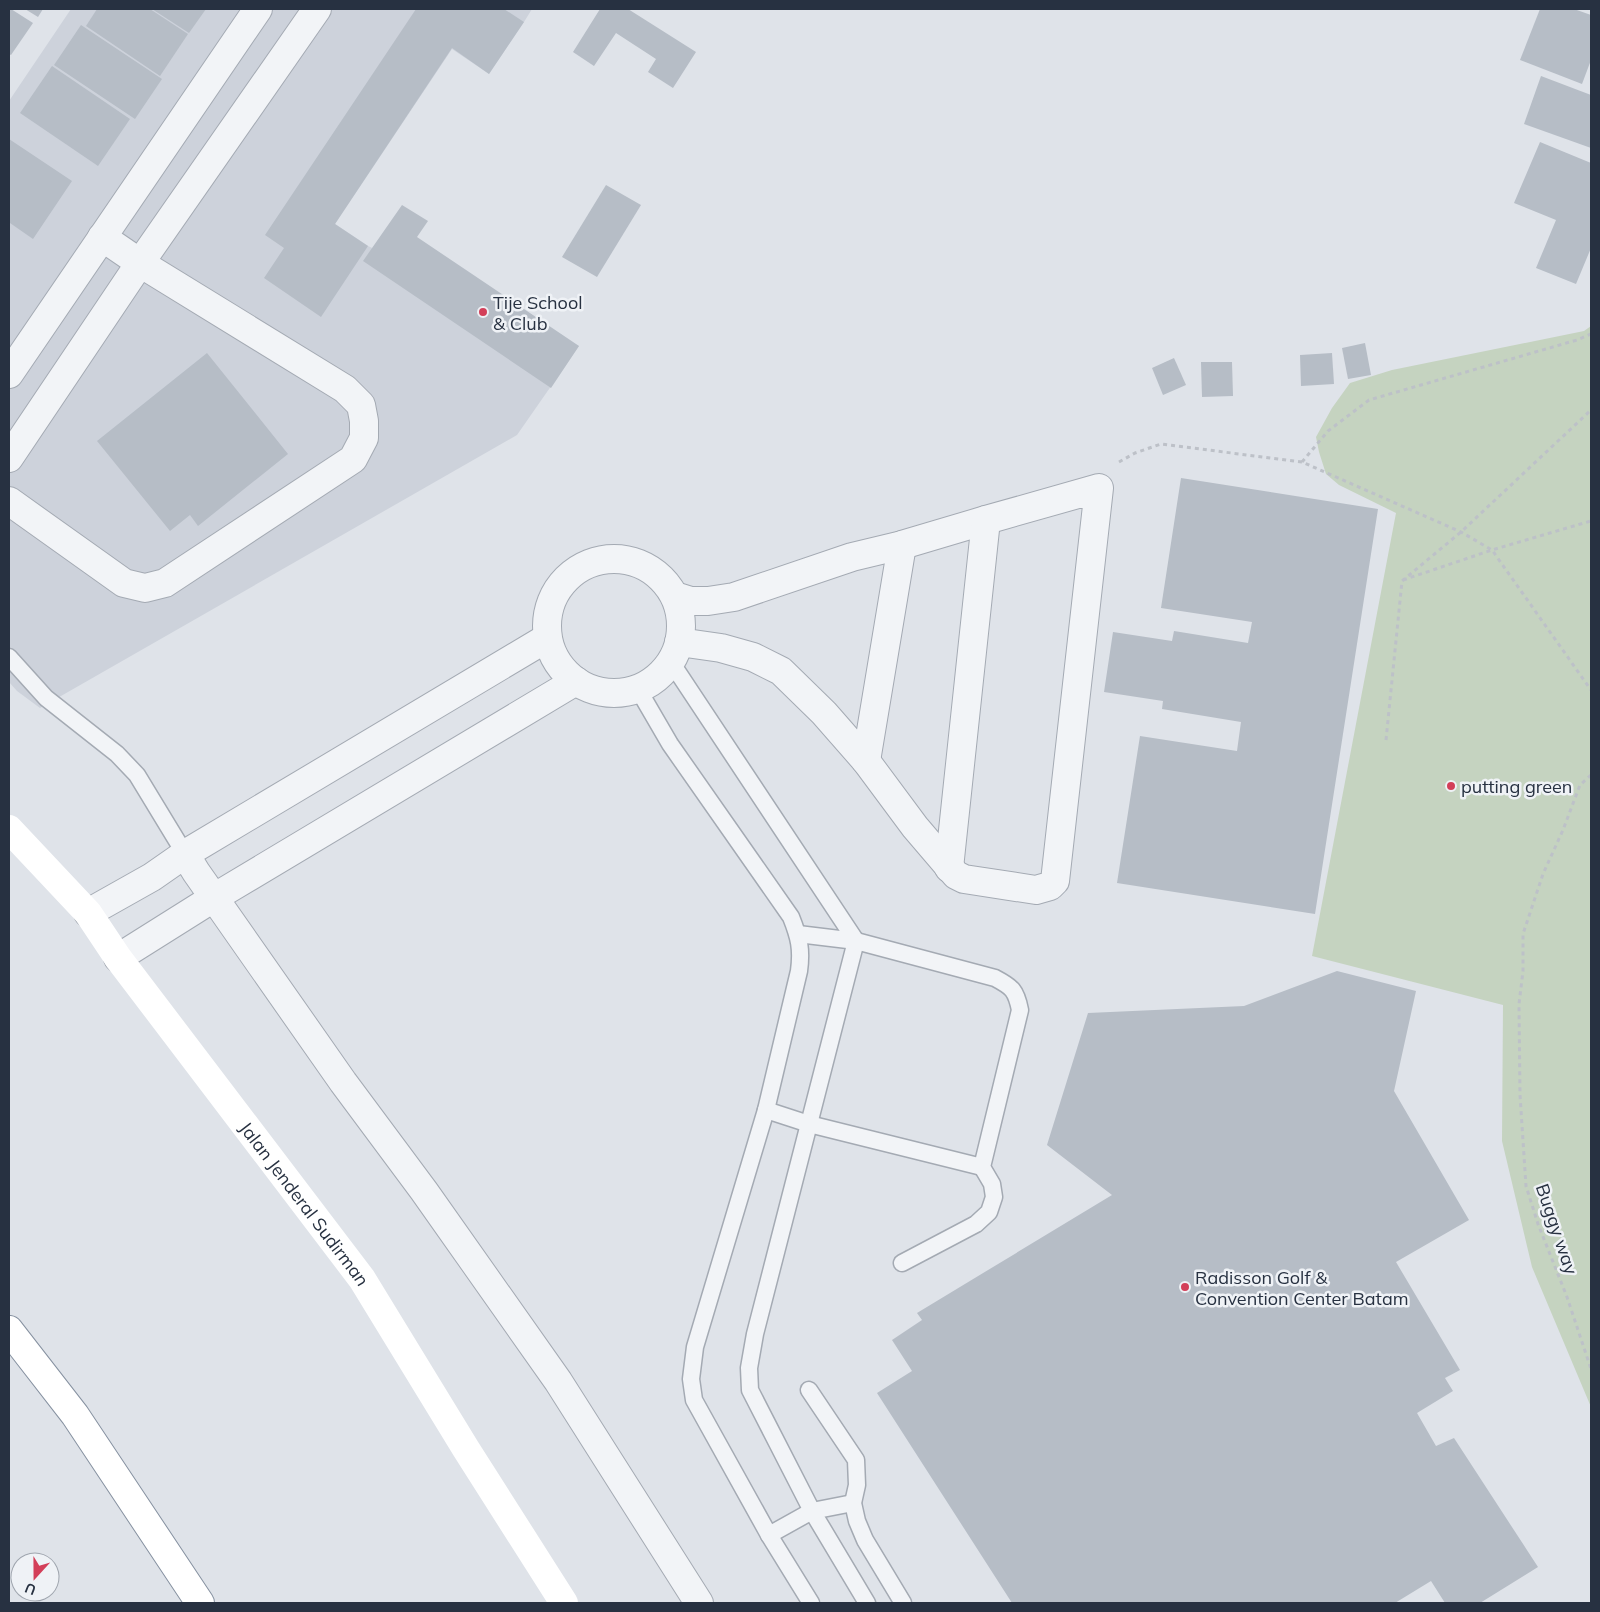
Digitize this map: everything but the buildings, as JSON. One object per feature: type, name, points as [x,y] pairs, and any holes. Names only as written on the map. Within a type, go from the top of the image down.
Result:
[{"type":"main road","name":"Jalan Jenderal Sudirman","points":[[9,829],[88,913],[118,958],[362,1279],[466,1449],[564,1603]]},
{"type":"main road","points":[[9,1330],[75,1415],[200,1603]]},
{"type":"street","points":[[9,374],[258,9]]},
{"type":"street","points":[[9,458],[140,263],[317,9]]},
{"type":"street","points":[[9,501],[124,584],[145,588],[165,583],[353,459],[364,438],[364,421],[361,405],[345,389],[140,263],[102,237]]},
{"type":"street","points":[[674,596],[691,601],[708,602],[734,597],[852,556],[902,545],[1099,488],[1055,881],[1050,886],[1036,890],[964,879],[956,875],[915,827],[866,761],[824,713],[781,671],[752,657],[729,650],[675,652]]},
{"type":"street","points":[[949,868],[986,520]]},
{"type":"street","points":[[866,761],[902,545]]},
{"type":"street","points":[[603,559],[624,559],[645,566],[662,578],[674,596],[681,619],[675,652],[657,678],[638,689],[617,693],[595,690],[576,681],[562,669],[553,654],[547,638],[546,616],[553,596],[565,578],[582,566],[603,559]]},
{"type":"street","points":[[88,913],[152,877],[186,854],[547,638]]},
{"type":"street","points":[[118,958],[214,897],[576,681]]},
{"type":"street","points":[[186,854],[343,1082],[424,1191],[558,1381],[699,1603]]},
{"type":"lane","points":[[675,652],[856,941],[755,1334],[750,1390],[812,1512],[867,1603]]},
{"type":"lane","points":[[9,657],[46,698],[117,754],[137,775],[186,854]]},
{"type":"lane","points":[[638,689],[670,744],[791,917],[798,934],[801,955],[799,972],[766,1110],[695,1347],[691,1378],[694,1400],[769,1535],[811,1603]]},
{"type":"lane","points":[[798,934],[856,941],[995,978],[1010,986],[1017,995],[1020,1010],[982,1167],[992,1184],[994,1197],[989,1212],[976,1224],[902,1263]]},
{"type":"lane","points":[[766,1110],[809,1124],[982,1167]]},
{"type":"lane","points":[[809,1390],[856,1460],[858,1485],[853,1502],[857,1521],[865,1540],[903,1603]]},
{"type":"lane","points":[[769,1535],[812,1512],[853,1502]]},
{"type":"path","points":[[1302,462],[1328,431],[1369,400],[1577,340],[1591,334]]},
{"type":"path","points":[[1386,740],[1402,581],[1461,532],[1591,410]]},
{"type":"path","points":[[1099,488],[1107,474],[1118,462],[1135,453],[1161,444],[1302,462],[1461,532],[1492,550],[1591,690]]},
{"type":"path","points":[[1402,581],[1492,550],[1591,522]]},
{"type":"path","name":"Buggy way","points":[[1591,775],[1580,785],[1543,874],[1523,934],[1523,971],[1519,1004],[1520,1095],[1526,1186],[1538,1224],[1567,1297],[1591,1370]]},
{"type":"shaded area","points":[[71,9],[532,9],[489,74],[452,49],[335,224],[368,246],[579,346],[517,435],[40,708],[17,691],[9,682],[9,101]]},
{"type":"green space","points":[[1591,326],[1591,1407],[1532,1267],[1502,1141],[1503,1005],[1312,956],[1396,513],[1339,485],[1326,474],[1316,437],[1332,408],[1350,383],[1392,370],[1584,331]]},
{"type":"place","name":"Tije School & Club","points":[[483,312]]},
{"type":"place","name":"putting green","points":[[1451,786]]},
{"type":"place","name":"Radisson Golf & Convention Center Batam","points":[[1185,1287]]}]
